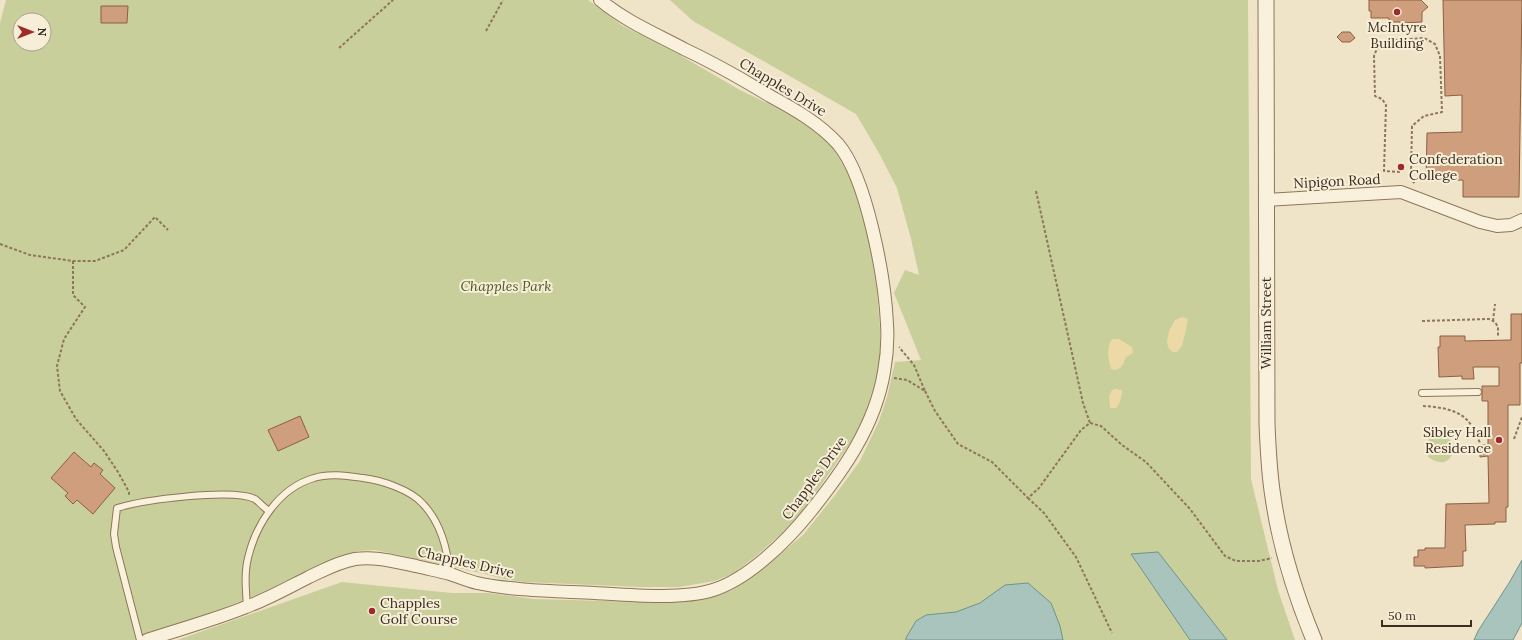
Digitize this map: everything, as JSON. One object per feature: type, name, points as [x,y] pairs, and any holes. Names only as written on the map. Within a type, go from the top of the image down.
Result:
[{"type":"street","name":"Chapples Drive","points":[[147,640],[247,607],[338,564],[356,559],[378,558],[449,574],[475,582],[517,589],[651,595],[693,594],[714,589],[731,582],[757,565],[791,534],[840,472],[861,439],[871,420],[878,401],[886,359],[887,338],[884,289],[870,223],[859,184],[846,155],[839,145],[823,129],[795,110],[716,65],[634,23],[600,0]]},
{"type":"street","name":"William Street","points":[[1266,0],[1267,424],[1270,472],[1273,497],[1285,555],[1293,585],[1314,640]]},
{"type":"street","name":"Nipigon Road","points":[[1267,200],[1400,192],[1480,222],[1497,226],[1511,225],[1522,220]]},
{"type":"lane","points":[[1422,393],[1478,392]]},
{"type":"lane","points":[[247,607],[245,583],[248,559],[256,536],[268,511],[291,489],[314,478],[328,476],[370,479],[397,488],[423,503],[434,519],[443,539],[448,556],[449,574]]},
{"type":"lane","points":[[140,640],[114,534],[117,508],[131,504],[185,496],[234,494],[255,499],[268,511]]},
{"type":"path","points":[[339,48],[393,0]]},
{"type":"path","points":[[486,31],[503,0]]},
{"type":"path","points":[[1400,172],[1384,171],[1386,105],[1382,99],[1375,96],[1374,56],[1376,51],[1383,43],[1394,40],[1424,38],[1435,44],[1440,56],[1442,112],[1424,116],[1412,126],[1412,180],[1417,186]]},
{"type":"path","points":[[1411,162],[1423,162]]},
{"type":"path","points":[[1036,191],[1083,403],[1090,423]]},
{"type":"path","points":[[0,244],[30,254],[73,261],[95,261],[124,250],[155,217],[168,230]]},
{"type":"path","points":[[73,261],[73,296],[85,307],[64,338],[57,366],[60,391],[76,419],[104,451],[118,472],[129,492],[131,504]]},
{"type":"path","points":[[1494,321],[1495,304]]},
{"type":"path","points":[[1422,321],[1489,319],[1494,321],[1498,326],[1498,336]]},
{"type":"path","points":[[887,338],[898,345],[906,353],[914,365],[935,411],[958,444],[992,462],[1044,513],[1076,557],[1112,633]]},
{"type":"path","points":[[883,377],[907,380],[925,391]]},
{"type":"path","points":[[1423,406],[1440,407],[1456,412],[1469,422],[1483,450],[1460,451]]},
{"type":"path","points":[[1514,440],[1522,417]]},
{"type":"path","points":[[1028,498],[1039,488],[1081,430],[1090,423]]},
{"type":"path","points":[[1090,423],[1101,426],[1122,445],[1146,462],[1190,509],[1225,556],[1236,561],[1259,561],[1285,555]]},
{"type":"green space","name":"Chapples Park","points":[[6,0],[588,0],[623,26],[671,50],[740,90],[803,123],[828,139],[838,152],[862,209],[871,252],[877,291],[880,329],[880,355],[877,377],[863,420],[849,445],[803,511],[782,533],[734,573],[715,581],[679,587],[639,587],[524,582],[503,579],[374,550],[358,551],[268,591],[136,640],[0,640],[0,23]]},
{"type":"green space","name":"Chapples Golf Course","points":[[670,0],[1248,0],[1251,479],[1278,590],[1295,640],[177,640],[342,582],[452,593],[489,593],[534,599],[645,602],[693,601],[708,598],[732,590],[752,577],[803,535],[835,495],[860,461],[879,421],[887,397],[895,362],[921,360],[894,293],[905,270],[919,275],[897,188],[856,114],[693,21]]},
{"type":"green space","points":[[1435,434],[1444,435],[1450,440],[1452,452],[1450,458],[1445,462],[1437,462],[1428,457],[1429,437]]},
{"type":"sand","points":[[1182,317],[1188,319],[1183,344],[1177,352],[1172,352],[1168,347],[1167,341],[1169,331],[1175,320]]},
{"type":"sand","points":[[1112,339],[1119,339],[1132,347],[1133,353],[1125,358],[1124,363],[1119,369],[1116,370],[1111,369],[1108,357],[1108,350]]},
{"type":"sand","points":[[1112,390],[1122,390],[1122,395],[1116,408],[1110,408],[1109,396]]},
{"type":"water","points":[[1158,552],[1227,640],[1190,640],[1131,554]]},
{"type":"water","points":[[1522,560],[1522,623],[1513,640],[1474,640],[1478,631]]},
{"type":"water","points":[[1028,583],[1051,603],[1060,626],[1063,640],[906,640],[916,621],[926,615],[956,612],[980,603],[1005,585]]},
{"type":"building","name":"McIntyre Building","points":[[1369,0],[1421,0],[1428,7],[1422,12],[1422,22],[1389,22],[1389,18],[1371,18],[1371,11],[1369,11]]},
{"type":"building","points":[[1443,0],[1522,0],[1519,197],[1463,197],[1463,180],[1426,181],[1427,133],[1462,132],[1462,95],[1445,96]]},
{"type":"building","points":[[101,6],[128,6],[127,23],[101,23]]},
{"type":"building","points":[[1342,32],[1350,32],[1355,38],[1350,42],[1342,42],[1337,37]]},
{"type":"building","name":"Sibley Hall Residence","points":[[1511,314],[1522,314],[1522,363],[1520,363],[1520,405],[1508,405],[1508,507],[1506,507],[1506,522],[1465,525],[1466,551],[1463,551],[1463,566],[1425,568],[1425,566],[1414,566],[1414,557],[1418,557],[1418,550],[1425,550],[1425,548],[1445,548],[1446,504],[1489,503],[1488,456],[1480,457],[1480,445],[1488,445],[1488,401],[1482,401],[1482,386],[1499,386],[1499,367],[1473,367],[1474,379],[1462,379],[1462,376],[1439,377],[1438,347],[1440,347],[1440,336],[1465,336],[1465,341],[1511,340]]},
{"type":"building","points":[[300,416],[309,437],[278,451],[268,430]]},
{"type":"building","points":[[74,452],[91,467],[94,463],[103,470],[100,474],[115,488],[93,514],[77,500],[73,504],[65,496],[68,493],[51,478]]},
{"type":"place","name":"McIntyre Building","points":[[1397,12]]},
{"type":"place","name":"Confederation College","points":[[1401,167]]},
{"type":"place","name":"Sibley Hall Residence","points":[[1499,440]]},
{"type":"place","name":"Chapples Golf Course","points":[[372,611]]}]
